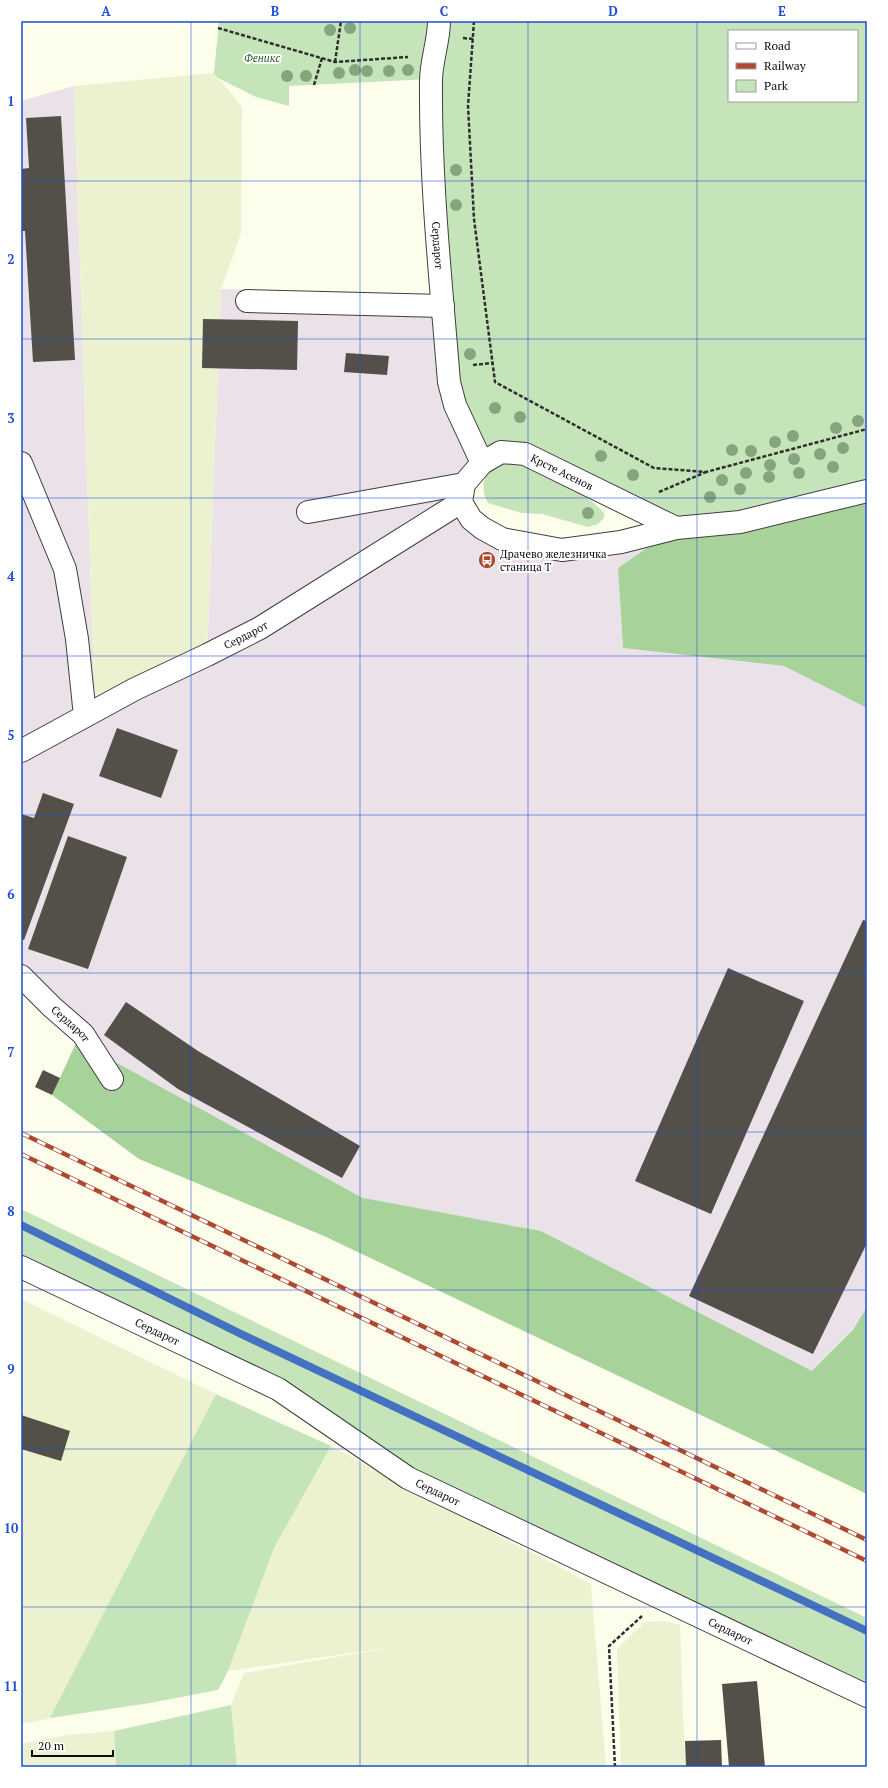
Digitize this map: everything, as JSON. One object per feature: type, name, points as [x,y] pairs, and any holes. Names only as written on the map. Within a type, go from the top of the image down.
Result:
[{"type":"street","name":"Сердарот","points":[[439,21],[439,36],[431,79],[423,100],[431,153],[451,390],[455,405],[482,463]]},
{"type":"street","points":[[247,301],[443,306]]},
{"type":"street","name":"Крсте Асенов","points":[[462,493],[482,463],[501,452],[524,454],[676,528]]},
{"type":"street","points":[[21,463],[65,569],[77,639],[85,716]]},
{"type":"street","points":[[308,512],[462,493],[471,519],[482,528],[502,539],[562,550],[621,542],[676,528],[740,522],[867,491]]},
{"type":"street","name":"Сердарот","points":[[21,751],[135,689],[260,628],[462,493]]},
{"type":"street","name":"Сердарот","points":[[21,976],[52,1008],[84,1034],[112,1079]]},
{"type":"street","name":"Сердарот","points":[[21,1267],[278,1389],[408,1478],[867,1696]]},
{"type":"path","points":[[335,62],[341,21]]},
{"type":"path","points":[[474,21],[468,106],[474,219],[495,382],[654,468],[706,472]]},
{"type":"path","points":[[218,28],[335,62],[435,55]]},
{"type":"path","points":[[314,85],[322,58]]},
{"type":"path","points":[[627,505],[706,472],[867,428]]},
{"type":"path","points":[[615,1767],[609,1646],[662,1598]]},
{"type":"shaded area","points":[[74,86],[95,711],[207,655],[221,289],[443,296],[482,463],[464,484],[471,519],[562,550],[676,528],[618,568],[623,648],[784,666],[867,708],[867,1307],[853,1330],[812,1372],[541,1231],[367,1200],[77,1041],[21,976],[21,101]]},
{"type":"green space","name":"Феникс","points":[[219,21],[867,21],[867,491],[676,528],[525,454],[482,463],[463,422],[431,79],[289,86],[289,106],[256,97],[218,78],[214,73]]},
{"type":"green space","points":[[214,73],[242,107],[241,233],[221,289],[207,655],[95,711],[74,86]]},
{"type":"green space","points":[[514,461],[574,489],[595,504],[604,513],[604,518],[598,524],[588,527],[542,514],[522,513],[488,503],[483,488],[487,473],[495,466]]},
{"type":"green space","points":[[867,498],[867,708],[784,666],[623,648],[618,568],[661,538]]},
{"type":"green space","points":[[77,1041],[363,1198],[541,1231],[812,1371],[853,1330],[867,1307],[867,1494],[324,1236],[139,1159],[52,1095]]},
{"type":"green space","points":[[21,1209],[867,1618],[867,1696],[408,1478],[278,1389],[21,1267]]},
{"type":"green space","points":[[21,1299],[216,1394],[57,1717],[21,1724]]},
{"type":"green space","points":[[216,1394],[331,1446],[274,1548],[228,1671],[218,1690],[150,1703],[50,1718]]},
{"type":"green space","points":[[331,1446],[428,1500],[481,1525],[501,1538],[543,1558],[591,1584],[606,1767],[237,1767],[231,1705],[244,1673],[406,1645],[228,1671],[274,1548]]},
{"type":"green space","points":[[663,1621],[680,1625],[685,1767],[621,1767],[617,1649],[645,1622]]},
{"type":"green space","points":[[231,1705],[237,1767],[116,1767],[114,1731]]},
{"type":"green space","points":[[114,1731],[116,1767],[21,1767],[21,1744],[67,1735]]},
{"type":"building","points":[[61,116],[75,360],[33,362],[25,231],[21,231],[21,169],[29,168],[26,118]]},
{"type":"building","points":[[203,319],[298,321],[297,370],[202,368]]},
{"type":"building","points":[[346,353],[389,356],[387,375],[344,372]]},
{"type":"building","points":[[117,728],[178,750],[161,798],[99,776]]},
{"type":"building","points":[[43,793],[74,804],[24,940],[21,939],[21,814],[34,818]]},
{"type":"building","points":[[68,836],[127,857],[88,969],[28,949]]},
{"type":"building","points":[[863,920],[867,921],[867,1243],[813,1354],[689,1296]]},
{"type":"building","points":[[728,968],[804,1001],[711,1214],[635,1181]]},
{"type":"building","points":[[126,1002],[198,1051],[360,1146],[342,1178],[178,1089],[104,1035]]},
{"type":"building","points":[[43,1070],[60,1078],[52,1095],[35,1087]]},
{"type":"building","points":[[21,1415],[70,1431],[61,1461],[21,1449]]},
{"type":"building","points":[[757,1681],[765,1767],[729,1767],[722,1684]]},
{"type":"building","points":[[721,1740],[722,1767],[686,1767],[685,1741]]},
{"type":"waterway","points":[[21,1225],[239,1333],[867,1631]]},
{"type":"railway","points":[[21,1133],[867,1540]]},
{"type":"railway","points":[[21,1154],[867,1561]]},
{"type":"place","name":"Драчево железничка станица Т","points":[[487,560]]}]
